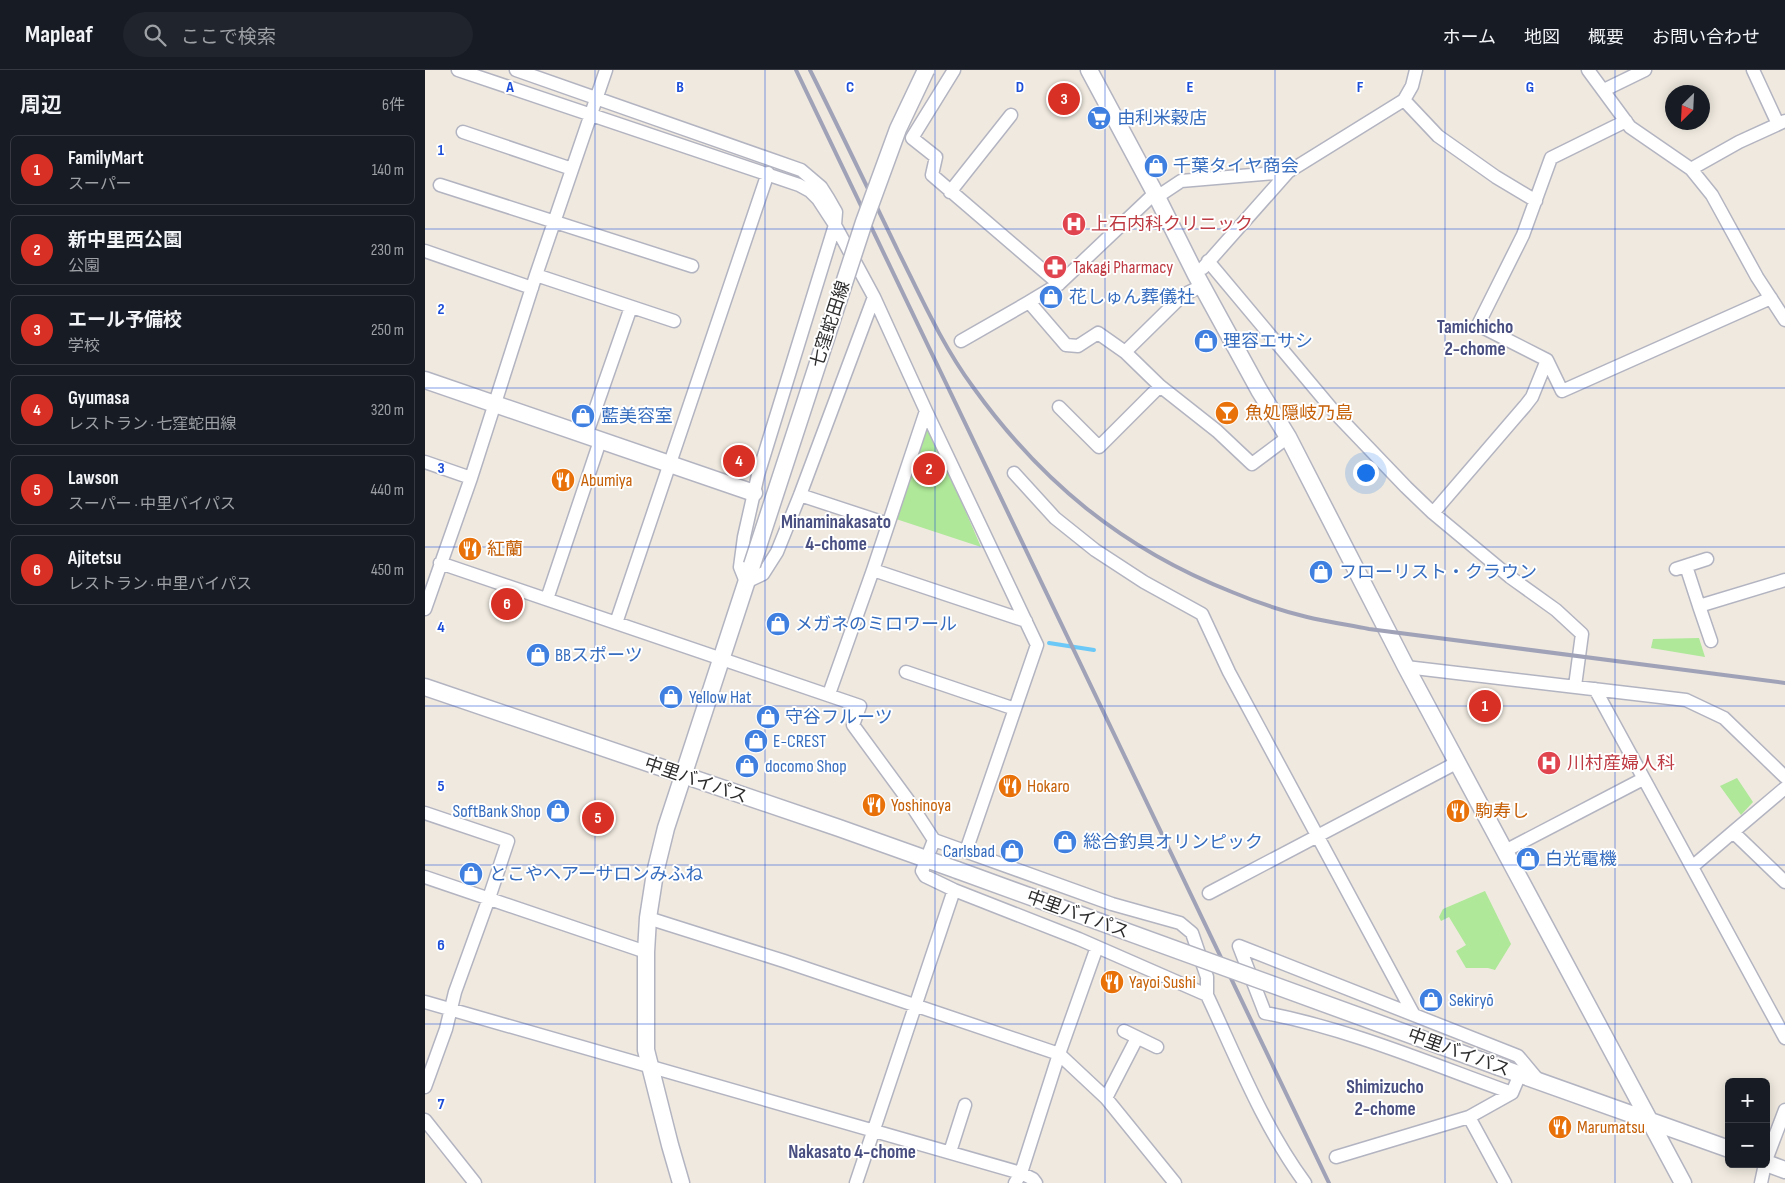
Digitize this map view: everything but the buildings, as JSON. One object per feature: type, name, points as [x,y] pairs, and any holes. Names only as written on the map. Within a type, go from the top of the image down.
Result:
[{"type":"street","points":[[458,70],[799,185],[818,199],[835,225],[874,297],[1037,645],[966,851]]},
{"type":"street","points":[[515,70],[801,170],[821,187],[835,212],[835,225],[754,493],[740,567],[746,582],[763,574],[777,552],[874,297]]},
{"type":"street","points":[[425,609],[471,478],[536,275],[606,70]]},
{"type":"street","points":[[919,70],[929,84],[940,92]]},
{"type":"street","name":"七窪蛇田線","points":[[681,1183],[646,1050],[645,952],[648,918],[659,856],[721,658],[864,222],[898,129],[926,70]]},
{"type":"street","points":[[954,70],[912,138],[936,156],[932,176],[1059,284]]},
{"type":"street","points":[[1089,70],[1156,195],[1199,281],[1259,390],[1288,437],[1407,667],[1683,1183]]},
{"type":"street","points":[[1125,352],[1199,281],[1208,261],[1287,172],[1404,100],[1412,86],[1416,70]]},
{"type":"street","points":[[1588,70],[1630,127],[1691,169],[1712,195],[1757,277],[1785,320]]},
{"type":"street","points":[[1604,90],[1645,70]]},
{"type":"street","points":[[1691,169],[1739,142],[1782,123],[1753,70]]},
{"type":"street","points":[[1404,100],[1438,136],[1495,177],[1536,201]]},
{"type":"street","points":[[950,192],[1011,115]]},
{"type":"street","points":[[1626,121],[1551,158],[1523,235],[1478,325],[1547,360],[1563,391],[1771,298]]},
{"type":"street","points":[[463,132],[572,169]]},
{"type":"street","points":[[961,341],[1059,284],[1156,195],[1181,181],[1287,172]]},
{"type":"street","points":[[616,623],[768,174]]},
{"type":"street","points":[[440,185],[692,266]]},
{"type":"street","points":[[425,251],[532,288]]},
{"type":"street","points":[[1208,261],[1337,415],[1433,513],[1510,577],[1556,610],[1582,634],[1575,686]]},
{"type":"street","points":[[536,275],[674,321]]},
{"type":"street","points":[[1029,302],[1066,345],[1078,346],[1098,334],[1125,352],[1160,386],[1217,431],[1252,464],[1288,437]]},
{"type":"street","points":[[547,599],[631,307]]},
{"type":"street","points":[[1433,513],[1532,397],[1547,360]]},
{"type":"street","points":[[425,380],[754,493]]},
{"type":"street","points":[[1059,407],[1099,447],[1160,386]]},
{"type":"street","points":[[829,694],[926,411]]},
{"type":"street","points":[[425,462],[471,478]]},
{"type":"street","points":[[1014,473],[1055,518],[1095,550],[1144,582],[1202,614],[1229,672],[1414,1015]]},
{"type":"street","points":[[800,495],[888,524]]},
{"type":"street","points":[[1707,559],[1681,567],[1699,606],[1711,641]]},
{"type":"street","points":[[440,563],[860,706],[853,725],[908,800],[933,840],[1112,904],[1180,923],[1192,933],[1207,977],[1207,995],[1265,1120],[1305,1183]]},
{"type":"street","points":[[873,570],[1026,621]]},
{"type":"street","points":[[1699,606],[1785,580]]},
{"type":"street","points":[[1407,667],[1686,700],[1724,718],[1785,777]]},
{"type":"street","points":[[906,672],[1015,709]]},
{"type":"street","name":"中里バイパス","points":[[425,687],[957,870],[1725,1148]]},
{"type":"street","points":[[1595,689],[1785,1038]]},
{"type":"street","points":[[1209,893],[1458,762]]},
{"type":"street","points":[[1505,850],[1643,779]]},
{"type":"street","points":[[1692,867],[1785,788]]},
{"type":"street","points":[[425,813],[508,841],[455,992],[446,1029],[425,1087]]},
{"type":"street","points":[[1733,832],[1785,882]]},
{"type":"street","points":[[933,840],[923,871],[925,876],[954,890],[1097,947],[1207,995]]},
{"type":"street","points":[[425,877],[645,952]]},
{"type":"street","points":[[856,1183],[954,890]]},
{"type":"street","points":[[648,918],[784,961],[1059,1054],[1106,1098],[1175,1183]]},
{"type":"street","points":[[1512,1093],[1363,1039],[1288,1017],[1265,1013],[1239,946],[1518,1056],[1539,1081]]},
{"type":"street","points":[[1018,1178],[1097,947]]},
{"type":"street","points":[[425,1002],[950,1152],[1018,1178],[1033,1179],[1036,1183]]},
{"type":"street","points":[[1124,1031],[1157,1047]]},
{"type":"street","points":[[1106,1098],[1137,1038]]},
{"type":"street","points":[[1336,1157],[1469,1117],[1512,1093],[1520,1074]]},
{"type":"street","points":[[950,1152],[965,1104]]},
{"type":"street","points":[[1770,1151],[1785,1110]]},
{"type":"street","points":[[1469,1117],[1505,1183]]},
{"type":"street","points":[[425,1120],[475,1183]]},
{"type":"street","points":[[1770,1164],[1785,1170]]},
{"type":"street","points":[[1761,1183],[1765,1168]]},
{"type":"green space","points":[[926,420],[981,547],[893,518]]},
{"type":"green space","points":[[1699,638],[1705,657],[1651,648],[1653,639]]},
{"type":"green space","points":[[1737,778],[1753,802],[1741,815],[1720,786]]},
{"type":"green space","points":[[1485,891],[1511,944],[1495,970],[1488,968],[1466,968],[1456,951],[1466,945],[1449,917],[1441,921],[1439,917],[1443,909]]},
{"type":"waterway","points":[[1049,643],[1094,650]]},
{"type":"railway","points":[[796,70],[1329,1183]]},
{"type":"railway","points":[[810,70],[924,303],[962,371],[999,421],[1027,453],[1087,509],[1120,533],[1192,575],[1260,603],[1315,619],[1369,629],[1785,683]]},
{"type":"place","name":"エール予備校","points":[[1064,99]]},
{"type":"place","name":"由利米穀店","points":[[1099,118]]},
{"type":"place","name":"千葉タイヤ商会","points":[[1156,166]]},
{"type":"place","name":"上石内科クリニック","points":[[1074,224]]},
{"type":"place","name":"Takagi Pharmacy","points":[[1055,267]]},
{"type":"place","name":"花しゅん葬儀社","points":[[1051,297]]},
{"type":"place","name":"理容エサシ","points":[[1206,341]]},
{"type":"place","name":"魚処隠岐乃島","points":[[1227,413]]},
{"type":"place","name":"藍美容室","points":[[583,416]]},
{"type":"place","name":"Gyumasa","points":[[739,461]]},
{"type":"place","name":"新中里西公園","points":[[929,469]]},
{"type":"place","name":"Abumiya","points":[[563,480]]},
{"type":"place","name":"紅蘭","points":[[470,549]]},
{"type":"place","name":"フローリスト・クラウン","points":[[1321,572]]},
{"type":"place","name":"Ajitetsu","points":[[507,604]]},
{"type":"place","name":"メガネのミロワール","points":[[778,624]]},
{"type":"place","name":"BBスポーツ","points":[[538,655]]},
{"type":"place","name":"Yellow Hat","points":[[671,697]]},
{"type":"place","name":"FamilyMart","points":[[1485,706]]},
{"type":"place","name":"守谷フルーツ","points":[[768,717]]},
{"type":"place","name":"E-CREST","points":[[756,741]]},
{"type":"place","name":"川村産婦人科","points":[[1549,763]]},
{"type":"place","name":"docomo Shop","points":[[747,766]]},
{"type":"place","name":"Hokaro","points":[[1010,786]]},
{"type":"place","name":"Yoshinoya","points":[[874,805]]},
{"type":"place","name":"SoftBank Shop","points":[[558,811]]},
{"type":"place","name":"駒寿し","points":[[1458,811]]},
{"type":"place","name":"Lawson","points":[[598,818]]},
{"type":"place","name":"総合釣具オリンピック","points":[[1065,842]]},
{"type":"place","name":"Carlsbad","points":[[1012,851]]},
{"type":"place","name":"白光電機","points":[[1528,859]]},
{"type":"place","name":"とこやヘアーサロンみふね","points":[[471,874]]},
{"type":"place","name":"Yayoi Sushi","points":[[1112,982]]},
{"type":"place","name":"Sekiryō","points":[[1431,1000]]},
{"type":"place","name":"Marumatsu","points":[[1560,1127]]},
{"type":"district","name":"Tamichicho 2-chome","points":[[1475,337]]},
{"type":"district","name":"Minaminakasato 4-chome","points":[[836,532]]},
{"type":"district","name":"Shimizucho 2-chome","points":[[1385,1097]]},
{"type":"district","name":"Nakasato 4-chome","points":[[852,1151]]}]
